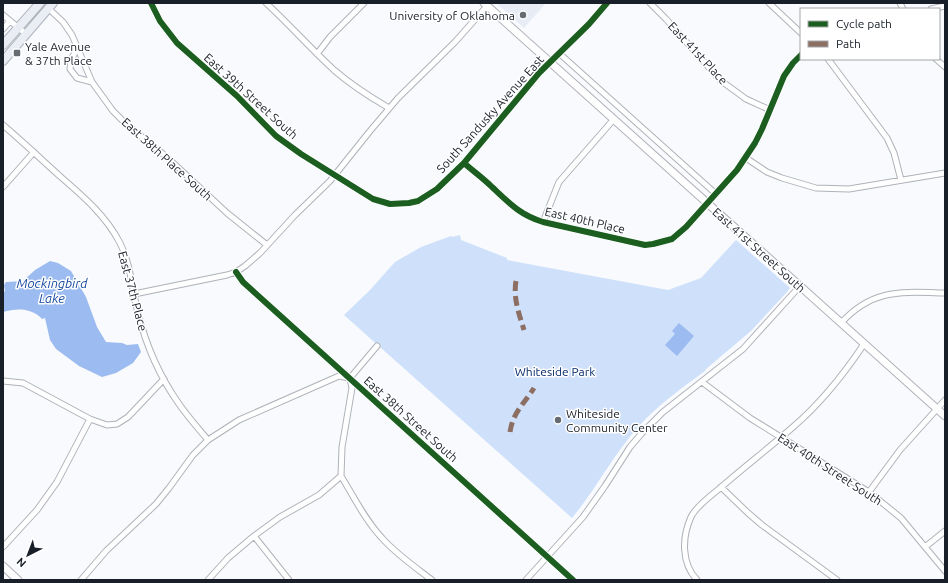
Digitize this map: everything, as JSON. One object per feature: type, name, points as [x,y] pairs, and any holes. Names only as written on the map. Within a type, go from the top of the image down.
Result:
[{"type":"main road","points":[[3,45],[40,3]]},
{"type":"main road","name":"East 41st Street South","points":[[486,4],[707,204],[945,416]]},
{"type":"main road","points":[[3,61],[51,6]]},
{"type":"main road","points":[[3,566],[18,580]]},
{"type":"street","name":"East 39th Street South","points":[[151,3],[160,21],[177,43],[237,96],[276,136],[301,154],[373,199]]},
{"type":"street","points":[[266,3],[284,19],[335,71],[389,108]]},
{"type":"street","points":[[317,54],[330,37],[364,3]]},
{"type":"street","name":"South Sandusky Avenue East","points":[[373,199],[399,205],[418,201],[437,189],[464,163],[539,73],[560,54],[607,3]]},
{"type":"street","name":"East 41st Place","points":[[650,3],[720,80],[746,99],[770,110]]},
{"type":"street","points":[[769,3],[800,32]]},
{"type":"street","points":[[134,294],[236,272],[253,260],[294,215],[335,175],[389,108],[414,81],[455,42],[486,4]]},
{"type":"street","name":"East 38th Place South","points":[[51,6],[68,28],[78,47],[92,82],[105,101],[125,123],[169,159],[227,213],[267,245]]},
{"type":"street","points":[[3,15],[26,34]]},
{"type":"street","points":[[3,29],[10,21]]},
{"type":"street","points":[[78,47],[71,60],[70,70],[77,78],[92,82]]},
{"type":"street","name":"East 41st Street South","points":[[560,54],[716,194]]},
{"type":"street","name":"East 40th Place","points":[[464,163],[512,207],[530,218],[640,244],[653,244],[672,239],[707,204],[746,158],[758,136],[784,76],[800,56]]},
{"type":"street","points":[[829,60],[888,138],[894,153],[901,180]]},
{"type":"street","points":[[937,60],[945,67]]},
{"type":"street","points":[[543,222],[559,182],[614,119]]},
{"type":"street","name":"East 37th Place","points":[[3,125],[94,208],[113,231],[121,244],[125,257],[143,332],[164,379],[179,404],[208,440]]},
{"type":"street","points":[[3,187],[34,152]]},
{"type":"street","points":[[746,158],[767,172],[816,188],[849,189],[945,173]]},
{"type":"street","name":"East 38th Street South","points":[[236,272],[243,282],[573,580]]},
{"type":"street","points":[[526,580],[594,502],[630,447],[642,433],[663,412],[743,349],[800,286]]},
{"type":"street","points":[[841,323],[856,308],[877,296],[906,292],[945,293]]},
{"type":"street","points":[[697,580],[686,560],[684,549],[685,535],[692,516],[706,500],[780,437],[794,427],[826,394],[845,371],[864,344]]},
{"type":"street","points":[[350,378],[377,346]]},
{"type":"street","points":[[81,580],[106,551],[156,504],[193,455],[208,440],[239,420],[339,376],[350,378]]},
{"type":"street","points":[[350,378],[352,388],[342,447],[341,476],[363,513],[382,539],[432,580]]},
{"type":"street","points":[[3,381],[23,383],[90,419],[107,425],[122,422],[164,379]]},
{"type":"street","name":"East 40th Street South","points":[[702,382],[745,415],[869,492],[901,518],[945,571]]},
{"type":"street","points":[[869,492],[900,450],[945,400]]},
{"type":"street","points":[[3,546],[37,510],[57,482],[90,419]]},
{"type":"street","points":[[208,580],[228,558],[254,536],[280,517],[319,495],[341,476]]},
{"type":"street","points":[[721,487],[762,525],[837,580]]},
{"type":"street","points":[[925,547],[945,531]]},
{"type":"street","points":[[254,536],[289,580]]},
{"type":"shaded area","name":"University of Oklahoma","points":[[496,3],[546,3],[524,28]]},
{"type":"green space","name":"Whiteside Park","points":[[460,235],[461,240],[507,258],[507,260],[668,290],[701,278],[736,240],[790,288],[751,331],[705,371],[679,390],[646,418],[621,449],[572,518],[344,315],[370,290],[395,262],[421,247],[451,236]]},
{"type":"water","name":"Mockingbird Lake","points":[[50,261],[58,263],[71,271],[86,297],[97,327],[106,342],[122,343],[127,345],[138,344],[141,352],[133,363],[116,373],[102,377],[79,366],[56,349],[50,340],[45,318],[42,319],[34,313],[24,310],[3,312],[3,293],[5,291],[4,285],[6,282],[23,281],[35,270]]},
{"type":"water","points":[[679,323],[694,336],[677,356],[665,345],[675,334],[672,331]]},
{"type":"marked path","points":[[516,281],[515,294],[518,312],[524,330]]},
{"type":"marked path","points":[[510,432],[511,425],[519,408],[534,388]]},
{"type":"cycle path","points":[[151,3],[160,21],[177,43],[237,96],[276,136],[301,154],[373,199],[390,204],[418,201],[437,189],[464,163],[539,73],[589,24],[607,3]]},
{"type":"cycle path","points":[[464,163],[515,208],[528,216],[543,222],[645,245],[672,239],[686,227],[737,170],[755,143],[784,76],[800,56]]},
{"type":"cycle path","points":[[236,272],[243,282],[573,580]]},
{"type":"place","name":"University of Oklahoma","points":[[523,15]]},
{"type":"place","name":"Yale Avenue & 37th Place","points":[[17,53]]},
{"type":"place","name":"Whiteside Community Center","points":[[558,420]]}]
